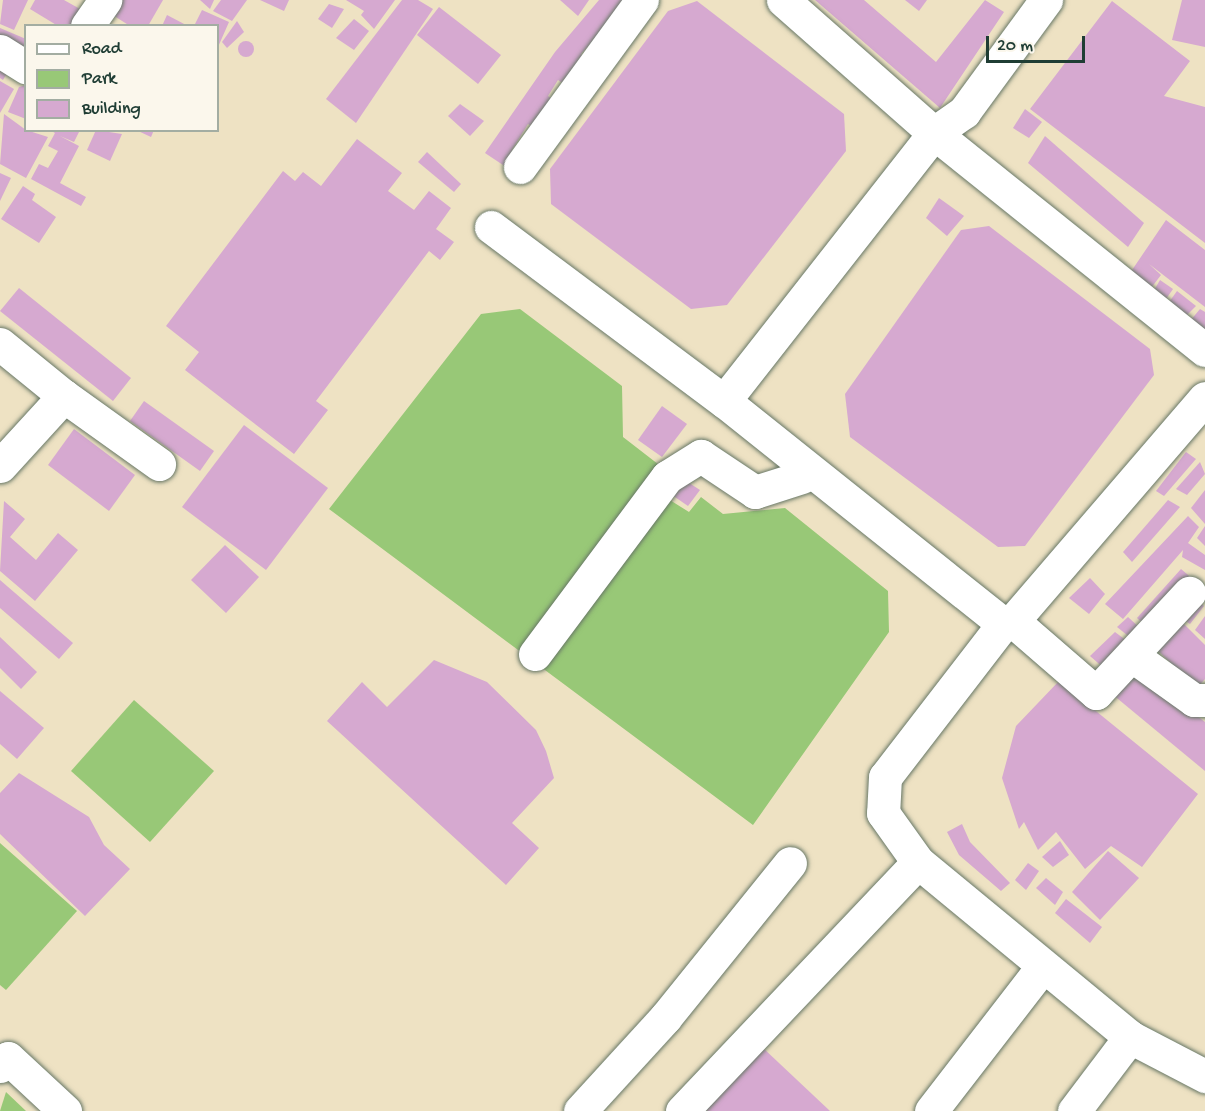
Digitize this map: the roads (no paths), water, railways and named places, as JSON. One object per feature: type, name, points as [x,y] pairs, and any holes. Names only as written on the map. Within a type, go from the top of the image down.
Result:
[{"type":"street","points":[[88,24],[105,0]]},
{"type":"street","points":[[520,166],[642,0]]},
{"type":"street","points":[[783,0],[934,133],[1205,351]]},
{"type":"street","points":[[723,401],[934,133],[964,112],[1046,0]]},
{"type":"street","points":[[0,51],[24,66]]},
{"type":"street","points":[[491,227],[723,401],[1008,622],[1091,692],[1134,657],[1189,593]]},
{"type":"street","points":[[0,344],[64,396],[159,464]]},
{"type":"street","points":[[0,466],[64,396]]},
{"type":"street","points":[[1205,398],[1008,622],[885,777],[883,813],[918,861],[1043,966],[1130,1037],[1205,1076]]},
{"type":"street","points":[[535,654],[667,477],[701,456],[756,492],[802,477]]},
{"type":"street","points":[[1134,657],[1194,700],[1205,700]]},
{"type":"street","points":[[681,1111],[918,861]]},
{"type":"street","points":[[580,1111],[665,1018],[790,863]]},
{"type":"street","points":[[931,1111],[1043,966]]},
{"type":"street","points":[[1074,1111],[1130,1037]]},
{"type":"street","points":[[0,1066],[8,1058],[64,1111]]}]
